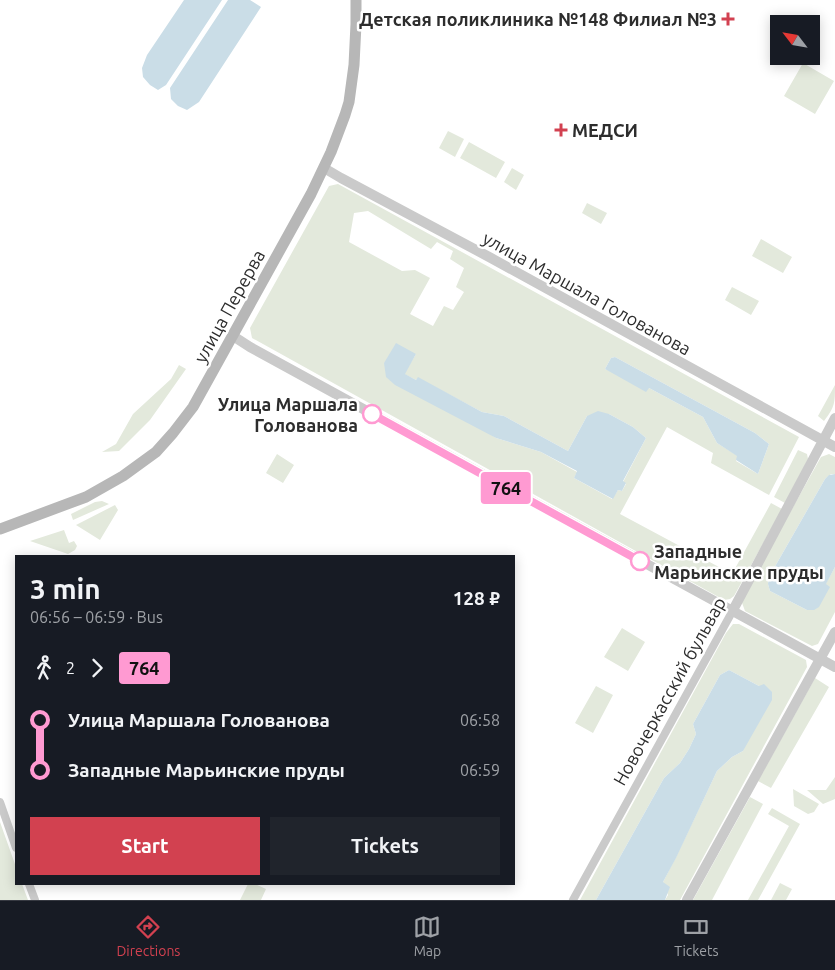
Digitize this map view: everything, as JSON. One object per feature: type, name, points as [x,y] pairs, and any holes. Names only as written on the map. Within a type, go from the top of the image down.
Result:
[{"type":"main road","name":"улица Перерва","points":[[0,529],[86,497],[123,476],[156,452],[193,407],[324,168],[345,115],[348,102],[354,65],[356,0]]},
{"type":"street","name":"улица Маршала Голованова","points":[[324,168],[835,447]]},
{"type":"street","points":[[233,336],[835,668]]},
{"type":"street","name":"Новочеркасский бульвар","points":[[573,900],[732,612],[835,418]]},
{"type":"street","points":[[687,900],[835,632]]},
{"type":"street","points":[[0,802],[15,845]]},
{"type":"street","points":[[29,885],[35,900]]},
{"type":"shaded area","points":[[802,65],[806,65],[834,81],[815,114],[784,96]]},
{"type":"shaded area","points":[[448,131],[464,139],[455,157],[439,148]]},
{"type":"shaded area","points":[[469,142],[505,162],[496,178],[460,158]]},
{"type":"shaded area","points":[[512,168],[524,175],[516,190],[504,182]]},
{"type":"shaded area","points":[[338,184],[799,437],[769,495],[711,463],[713,453],[667,427],[620,514],[732,574],[771,503],[782,509],[734,596],[724,600],[252,338],[250,328],[329,186]],"holes":[[[368,211],[431,249],[437,242],[453,251],[450,259],[464,268],[456,287],[464,292],[453,310],[444,306],[433,326],[410,314],[430,278],[415,270],[402,271],[349,242],[354,213]],[[416,354],[404,374],[416,380],[418,378],[482,412],[504,416],[568,451],[587,416],[609,414],[633,427],[646,438],[623,482],[626,484],[622,491],[618,490],[612,499],[574,478],[577,472],[541,452],[496,438],[384,363]],[[615,357],[755,433],[769,444],[758,474],[736,461],[738,456],[717,443],[703,417],[649,388],[605,369],[611,358]]]},
{"type":"shaded area","points":[[587,203],[607,213],[601,224],[582,213]]},
{"type":"shaded area","points":[[761,239],[792,257],[783,273],[752,256]]},
{"type":"shaded area","points":[[732,287],[759,301],[751,315],[725,300]]},
{"type":"shaded area","points":[[179,365],[186,369],[150,420],[119,451],[102,452],[116,444],[133,414],[171,379]]},
{"type":"shaded area","points":[[835,385],[834,404],[824,421],[818,416]]},
{"type":"shaded area","points":[[798,450],[807,454],[808,459],[785,503],[774,497]]},
{"type":"shaded area","points":[[277,454],[294,465],[283,483],[266,473]]},
{"type":"shaded area","points":[[829,454],[835,457],[835,474],[831,474],[825,479],[769,577],[768,584],[770,591],[807,610],[829,587],[825,585],[835,567],[835,612],[818,644],[812,646],[745,611],[741,600],[821,457]]},
{"type":"shaded area","points":[[102,501],[109,504],[73,520],[71,514],[95,502]]},
{"type":"shaded area","points":[[115,505],[118,510],[100,540],[76,525]]},
{"type":"shaded area","points":[[64,530],[69,543],[74,541],[77,546],[75,550],[68,554],[30,541]]},
{"type":"shaded area","points":[[733,624],[739,624],[806,660],[807,667],[680,900],[665,900],[668,895],[663,882],[717,771],[732,757],[743,751],[759,686],[729,670],[720,675],[693,724],[696,734],[689,749],[680,763],[664,778],[596,900],[580,900],[726,633]]},
{"type":"shaded area","points":[[622,628],[645,642],[628,671],[604,657]]},
{"type":"shaded area","points":[[815,678],[829,687],[771,788],[758,781]]},
{"type":"shaded area","points":[[596,686],[613,695],[593,733],[575,723]]},
{"type":"shaded area","points":[[835,777],[835,799],[823,804],[807,790],[826,790]]},
{"type":"shaded area","points":[[793,789],[819,804],[814,812],[808,814],[794,806]]},
{"type":"shaded area","points":[[750,797],[763,804],[712,900],[693,900]]},
{"type":"shaded area","points":[[772,808],[800,824],[758,900],[748,900],[789,826],[768,814]]},
{"type":"shaded area","points":[[0,822],[15,864],[15,885],[22,885],[28,900],[0,900]]},
{"type":"shaded area","points":[[780,883],[792,889],[786,900],[771,900]]},
{"type":"shaded area","points":[[248,885],[257,885],[266,889],[261,900],[240,900]]},
{"type":"water","points":[[184,0],[222,0],[166,85],[158,90],[143,77],[142,68],[147,55]]},
{"type":"water","points":[[228,0],[250,0],[261,7],[199,102],[187,110],[178,106],[171,99],[170,88]]},
{"type":"water","points":[[396,343],[416,354],[405,374],[416,380],[418,377],[482,412],[504,416],[568,451],[587,416],[598,411],[609,414],[633,427],[646,438],[623,481],[626,483],[622,491],[618,490],[613,499],[574,478],[577,471],[541,452],[496,438],[395,385],[386,377],[384,363]]},
{"type":"water","points":[[615,357],[755,433],[769,444],[758,474],[736,460],[737,456],[717,443],[703,417],[649,388],[646,392],[605,369],[611,358]]},
{"type":"water","points":[[835,474],[835,567],[826,584],[830,587],[819,607],[814,610],[807,610],[770,591],[769,577],[825,479],[829,475]]},
{"type":"water","points":[[729,670],[759,686],[764,684],[772,692],[772,700],[743,751],[732,757],[717,771],[663,882],[670,887],[665,900],[596,900],[664,778],[680,763],[689,749],[696,734],[693,724],[720,675]]},
{"type":"bus line","name":"764","points":[[372,414],[640,561]]},
{"type":"place","name":"Детская поликлиника №148 Филиал №3","points":[[728,19]]},
{"type":"place","name":"МЕДСИ","points":[[561,130]]},
{"type":"place","name":"Улица Маршала Голованова","points":[[372,414]]},
{"type":"place","name":"Западные Марьинские пруды","points":[[640,561]]}]
